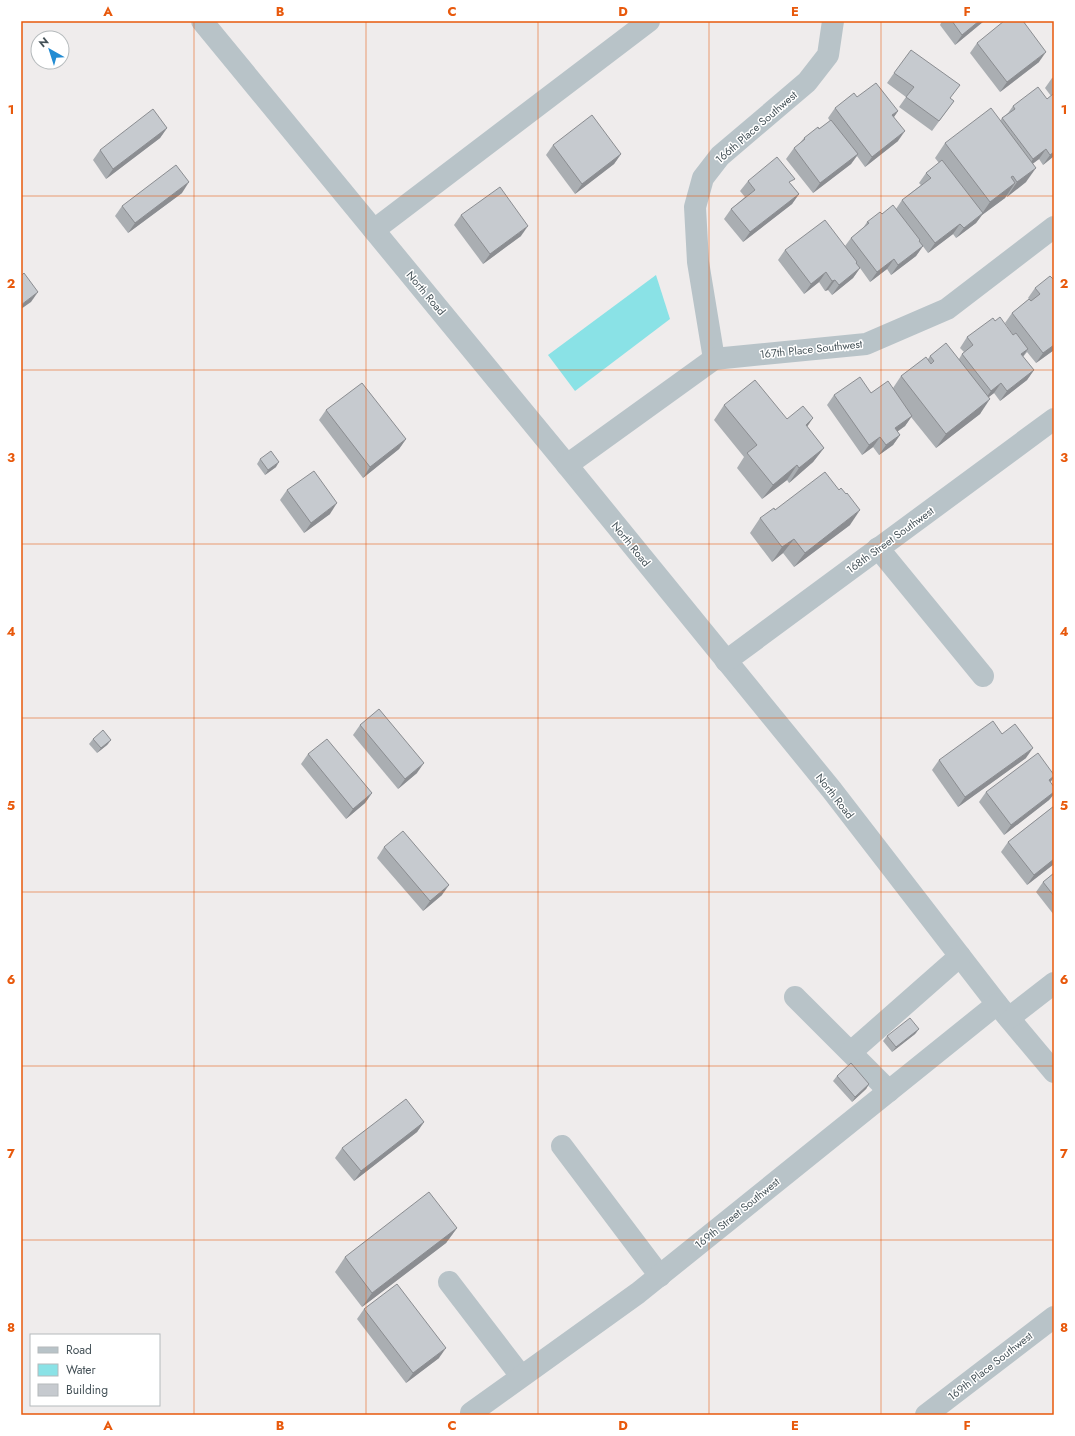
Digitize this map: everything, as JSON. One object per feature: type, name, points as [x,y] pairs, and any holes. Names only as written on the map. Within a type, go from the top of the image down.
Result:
[{"type":"street","name":"North Road","points":[[202,21],[831,789],[1003,1011],[1054,1072]]},
{"type":"street","points":[[374,230],[649,21]]},
{"type":"street","name":"166th Place Southwest","points":[[714,359],[698,262],[695,207],[703,178],[720,156],[807,82],[828,55],[833,21]]},
{"type":"street","name":"167th Place Southwest","points":[[714,359],[866,344],[947,309],[1054,226]]},
{"type":"street","points":[[567,465],[714,359]]},
{"type":"street","name":"168th Street Southwest","points":[[726,661],[1054,419]]},
{"type":"street","points":[[878,548],[982,676]]},
{"type":"street","points":[[851,1052],[960,956]]},
{"type":"street","name":"169th Street Southwest","points":[[471,1413],[638,1293],[889,1091],[1003,1011],[1054,983]]},
{"type":"street","points":[[795,997],[889,1091]]},
{"type":"street","points":[[562,1146],[660,1276]]},
{"type":"street","points":[[449,1282],[521,1376]]},
{"type":"street","name":"169th Place Southwest","points":[[926,1415],[1054,1316]]},
{"type":"water","points":[[656,275],[670,319],[575,391],[548,355]]},
{"type":"building","points":[[952,21],[979,21],[962,35]]},
{"type":"building","points":[[1004,21],[1023,21],[1046,52],[1007,82],[977,43]]},
{"type":"building","points":[[911,50],[960,85],[950,98],[954,101],[939,121],[906,97],[914,87],[894,73]]},
{"type":"building","points":[[876,83],[898,111],[892,115],[905,131],[872,157],[835,108],[854,93],[857,97]]},
{"type":"building","points":[[1038,87],[1047,99],[1053,94],[1054,95],[1054,152],[1050,155],[1046,149],[1033,159],[1002,118],[1015,109],[1013,106]]},
{"type":"building","points":[[991,108],[1036,168],[1017,182],[1013,176],[1011,177],[1015,183],[990,202],[945,143]]},
{"type":"building","points":[[153,109],[167,128],[113,169],[100,150]]},
{"type":"building","points":[[592,115],[621,154],[582,184],[553,145]]},
{"type":"building","points":[[831,120],[858,154],[820,183],[794,148],[818,127],[819,129]]},
{"type":"building","points":[[777,157],[795,179],[789,182],[799,194],[750,232],[731,209],[755,190],[748,181]]},
{"type":"building","points":[[942,160],[983,213],[964,228],[960,224],[935,243],[902,200],[931,178],[926,173]]},
{"type":"building","points":[[176,165],[189,182],[135,223],[122,206]]},
{"type":"building","points":[[500,187],[528,226],[490,254],[461,215]]},
{"type":"building","points":[[893,205],[923,246],[898,265],[894,259],[877,272],[851,238],[869,223],[867,222],[880,212],[882,214]]},
{"type":"building","points":[[825,220],[860,268],[839,285],[835,280],[832,281],[826,272],[811,284],[785,250]]},
{"type":"building","points":[[24,273],[38,292],[21,305],[21,276]]},
{"type":"building","points":[[1050,276],[1054,280],[1054,345],[1043,353],[1012,313],[1029,299],[1031,301],[1040,294],[1035,288]]},
{"type":"building","points":[[1000,317],[1013,335],[1016,333],[1028,349],[1021,354],[1034,370],[1007,391],[1001,383],[991,391],[962,354],[973,345],[967,337],[993,318],[995,321]]},
{"type":"building","points":[[946,343],[990,399],[946,434],[901,376],[926,357],[931,364],[934,361],[930,356]]},
{"type":"building","points":[[860,377],[871,393],[888,381],[912,416],[895,428],[900,435],[886,445],[880,437],[869,445],[834,395]]},
{"type":"building","points":[[755,380],[787,419],[803,406],[813,418],[806,425],[824,448],[799,468],[797,465],[773,485],[747,453],[757,445],[724,405]]},
{"type":"building","points":[[362,383],[406,439],[370,467],[326,410]]},
{"type":"building","points":[[271,451],[279,462],[268,470],[260,459]]},
{"type":"building","points":[[314,471],[337,503],[311,523],[287,490]]},
{"type":"building","points":[[825,472],[839,490],[841,488],[846,494],[847,493],[860,510],[805,553],[794,539],[782,547],[760,518],[774,508],[775,510]]},
{"type":"building","points":[[379,709],[424,763],[405,779],[360,725]]},
{"type":"building","points":[[993,721],[1002,734],[1015,724],[1033,748],[965,797],[939,760]]},
{"type":"building","points":[[103,730],[111,740],[101,748],[93,739]]},
{"type":"building","points":[[327,739],[372,793],[353,809],[308,754]]},
{"type":"building","points":[[1038,753],[1054,775],[1049,780],[1054,787],[1054,792],[1011,825],[986,792]]},
{"type":"building","points":[[1054,806],[1054,859],[1034,875],[1008,842]]},
{"type":"building","points":[[403,831],[449,885],[430,901],[384,847]]},
{"type":"building","points":[[1054,873],[1054,896],[1043,882]]},
{"type":"building","points":[[910,1018],[919,1029],[896,1047],[887,1036]]},
{"type":"building","points":[[851,1063],[869,1084],[855,1097],[837,1076]]},
{"type":"building","points":[[406,1099],[424,1122],[361,1171],[342,1148]]},
{"type":"building","points":[[429,1192],[457,1228],[372,1293],[345,1257]]},
{"type":"building","points":[[397,1284],[446,1348],[413,1373],[364,1309]]}]
